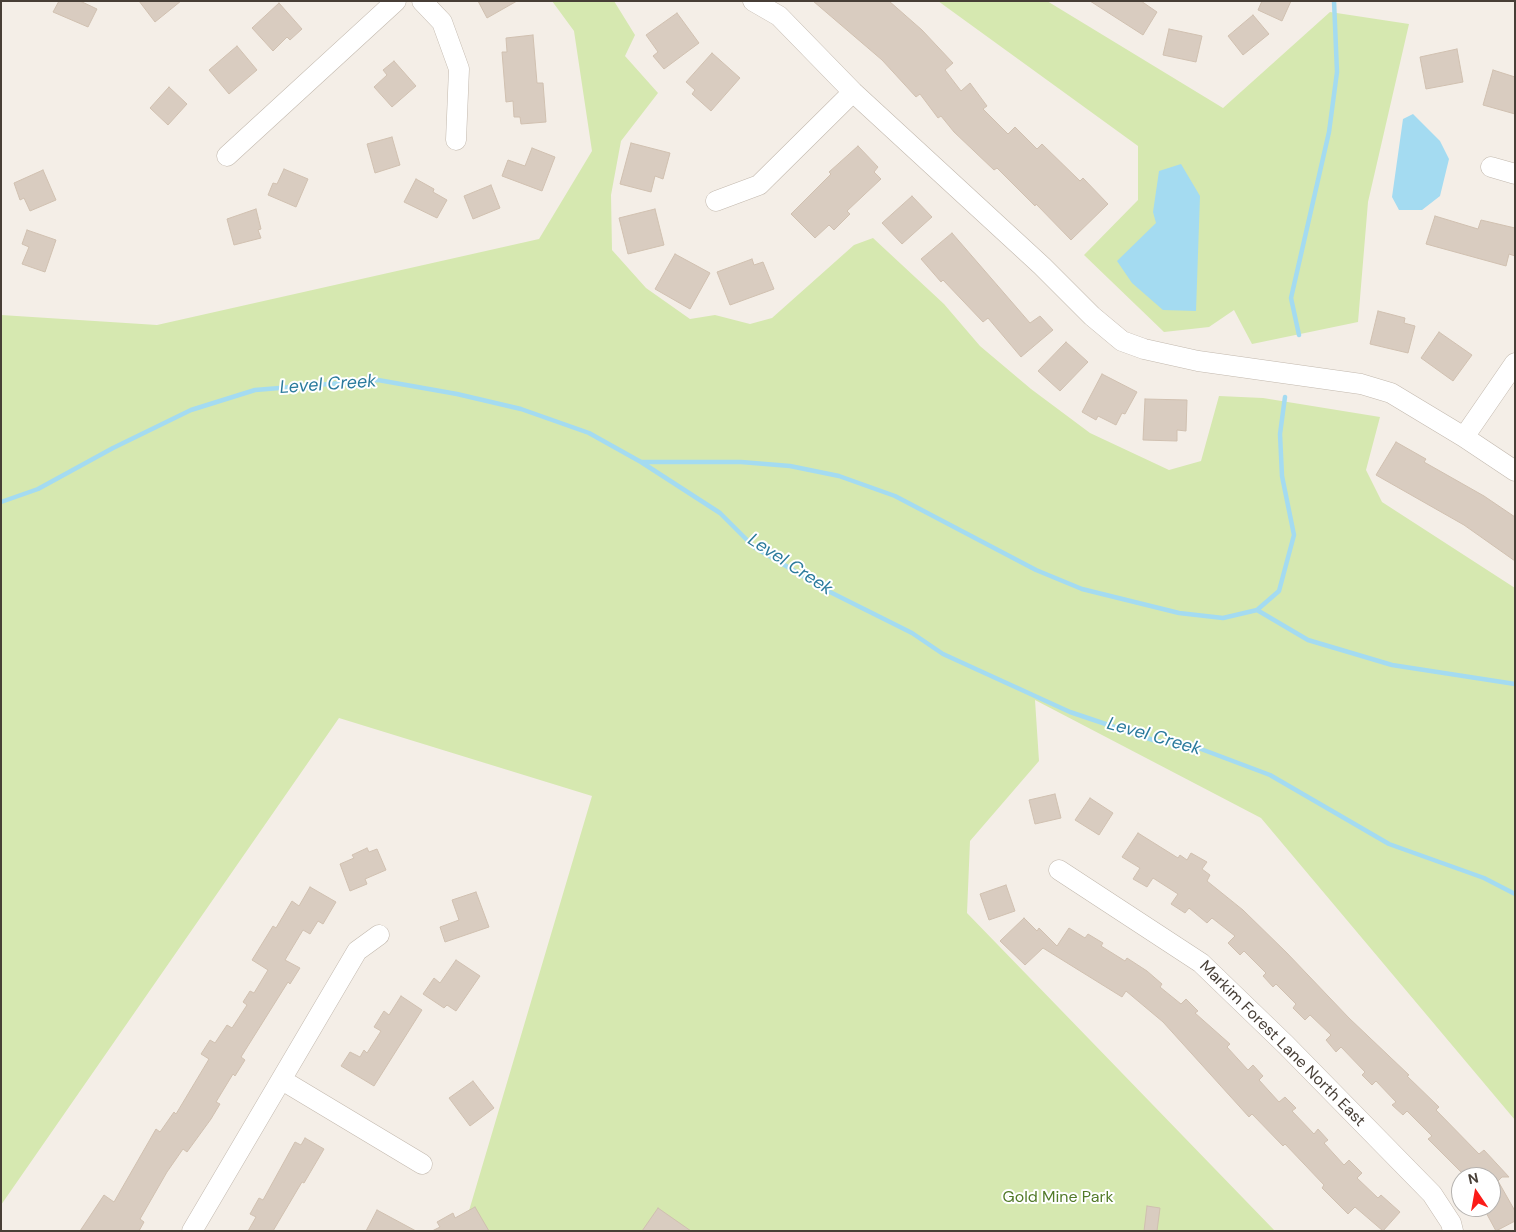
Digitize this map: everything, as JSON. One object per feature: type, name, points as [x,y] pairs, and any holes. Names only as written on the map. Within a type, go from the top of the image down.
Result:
[{"type":"street","points":[[227,156],[396,1]]},
{"type":"street","points":[[422,1],[442,22],[459,70],[456,140]]},
{"type":"street","points":[[753,1],[779,16],[853,92],[1015,241],[1092,316],[1122,341],[1144,349],[1198,361],[1361,384],[1391,393],[1464,436],[1515,471]]},
{"type":"street","points":[[716,201],[759,185],[853,92]]},
{"type":"street","points":[[1491,167],[1515,174]]},
{"type":"street","points":[[1464,436],[1515,363]]},
{"type":"street","name":"Markim Forest Lane North East","points":[[1059,870],[1201,963],[1286,1045],[1432,1194],[1450,1222],[1453,1231]]},
{"type":"street","points":[[192,1231],[357,951],[379,935]]},
{"type":"street","points":[[282,1080],[422,1164]]},
{"type":"green space","name":"Gold Mine Park","points":[[552,1],[614,1],[635,35],[625,56],[658,93],[621,141],[611,195],[612,250],[646,288],[690,319],[715,315],[750,324],[772,318],[854,245],[873,238],[944,304],[980,346],[1031,389],[1090,433],[1169,470],[1201,461],[1219,396],[1263,398],[1380,417],[1366,470],[1382,502],[1515,588],[1515,1120],[1261,818],[1035,700],[1039,761],[970,841],[967,913],[1275,1231],[463,1231],[592,796],[339,718],[1,1205],[1,315],[157,325],[539,239],[592,151],[574,31]]},
{"type":"green space","points":[[938,1],[1047,1],[1223,108],[1330,12],[1409,24],[1368,202],[1358,322],[1252,344],[1234,310],[1209,327],[1164,332],[1084,255],[1138,200],[1138,146]]},
{"type":"water","points":[[1413,114],[1440,141],[1449,159],[1440,196],[1422,210],[1399,210],[1392,197],[1403,119]]},
{"type":"water","points":[[1181,164],[1200,196],[1196,311],[1163,310],[1132,283],[1117,261],[1156,223],[1153,212],[1159,171]]},
{"type":"building","points":[[59,1],[80,1],[97,9],[88,27],[53,12]]},
{"type":"building","points":[[139,1],[181,1],[155,22]]},
{"type":"building","points":[[478,1],[517,1],[487,18]]},
{"type":"building","points":[[813,1],[889,1],[922,30],[953,63],[945,70],[961,91],[970,83],[987,106],[983,109],[1008,134],[1015,127],[1037,149],[1042,144],[1080,181],[1083,178],[1108,204],[1071,240],[997,168],[994,170],[954,132],[941,116],[938,118],[920,94],[916,97],[882,60]]},
{"type":"building","points":[[1090,1],[1141,1],[1157,12],[1143,35]]},
{"type":"building","points":[[1262,1],[1291,1],[1282,21],[1258,10]]},
{"type":"building","points":[[279,3],[302,29],[290,40],[287,37],[273,51],[252,28]]},
{"type":"building","points":[[677,13],[699,43],[664,69],[653,56],[658,52],[646,35]]},
{"type":"building","points":[[1253,15],[1269,34],[1243,55],[1228,36]]},
{"type":"building","points":[[1169,29],[1202,36],[1196,62],[1163,55]]},
{"type":"building","points":[[533,35],[537,83],[543,83],[546,122],[521,124],[520,117],[514,117],[513,101],[506,102],[502,52],[507,52],[506,38]]},
{"type":"building","points":[[237,46],[257,70],[229,94],[209,70]]},
{"type":"building","points":[[1457,49],[1463,82],[1426,89],[1420,57]]},
{"type":"building","points":[[712,53],[740,78],[711,111],[692,94],[695,90],[686,82]]},
{"type":"building","points":[[394,61],[416,86],[392,107],[374,87],[387,75],[383,70]]},
{"type":"building","points":[[1493,70],[1515,77],[1515,114],[1483,105]]},
{"type":"building","points":[[169,87],[187,104],[168,125],[150,108]]},
{"type":"building","points":[[392,137],[400,165],[375,173],[367,144]]},
{"type":"building","points":[[631,143],[670,153],[663,179],[655,176],[651,192],[620,184]]},
{"type":"building","points":[[858,146],[878,167],[874,172],[881,179],[847,211],[850,214],[834,230],[829,225],[815,238],[791,214],[831,174],[829,172]]},
{"type":"building","points":[[532,148],[555,157],[542,191],[502,176],[508,160],[525,166]]},
{"type":"building","points":[[284,169],[308,179],[296,207],[268,195],[273,183],[277,184]]},
{"type":"building","points":[[43,170],[56,200],[30,211],[24,198],[20,200],[14,183]]},
{"type":"building","points":[[416,179],[434,189],[433,192],[447,200],[437,218],[404,202]]},
{"type":"building","points":[[491,185],[500,208],[473,219],[464,196]]},
{"type":"building","points":[[912,196],[932,217],[902,244],[882,223]]},
{"type":"building","points":[[256,209],[261,229],[258,230],[261,238],[234,245],[227,219]]},
{"type":"building","points":[[655,209],[664,245],[628,254],[619,218]]},
{"type":"building","points":[[1435,216],[1478,229],[1481,220],[1515,228],[1515,256],[1509,254],[1506,266],[1426,244]]},
{"type":"building","points":[[27,230],[56,240],[45,272],[22,264],[29,247],[22,244]]},
{"type":"building","points":[[952,233],[1030,323],[1040,316],[1053,330],[1021,357],[988,318],[983,322],[943,280],[941,282],[921,259]]},
{"type":"building","points":[[675,254],[710,273],[690,309],[655,289]]},
{"type":"building","points":[[752,259],[754,265],[763,262],[774,289],[730,305],[717,272]]},
{"type":"building","points":[[1378,311],[1405,318],[1404,323],[1415,326],[1408,353],[1370,344]]},
{"type":"building","points":[[1439,332],[1472,355],[1453,381],[1421,358]]},
{"type":"building","points":[[1066,342],[1088,362],[1060,391],[1038,371]]},
{"type":"building","points":[[1102,374],[1137,392],[1125,414],[1122,413],[1116,425],[1098,416],[1096,420],[1082,412]]},
{"type":"building","points":[[1145,399],[1187,400],[1186,431],[1177,430],[1177,441],[1143,440]]},
{"type":"building","points":[[1396,442],[1426,459],[1424,462],[1484,496],[1515,517],[1515,561],[1464,525],[1376,475]]},
{"type":"building","points":[[1055,794],[1061,818],[1035,824],[1029,800]]},
{"type":"building","points":[[1090,798],[1113,813],[1099,835],[1075,820]]},
{"type":"building","points":[[1138,833],[1178,858],[1180,855],[1187,860],[1191,853],[1207,862],[1202,869],[1210,875],[1207,881],[1243,910],[1349,1018],[1409,1075],[1407,1076],[1439,1107],[1436,1110],[1479,1154],[1484,1150],[1500,1167],[1456,1167],[1428,1139],[1432,1136],[1407,1111],[1403,1115],[1392,1105],[1396,1102],[1376,1081],[1372,1085],[1362,1075],[1365,1072],[1341,1047],[1336,1052],[1326,1040],[1331,1035],[1310,1015],[1305,1020],[1293,1008],[1296,1004],[1276,984],[1273,987],[1263,976],[1266,973],[1244,951],[1240,955],[1228,943],[1235,936],[1212,918],[1207,923],[1189,908],[1185,913],[1171,904],[1178,894],[1153,878],[1147,887],[1133,879],[1140,868],[1122,857]]},
{"type":"building","points":[[367,848],[369,852],[377,849],[386,870],[365,879],[367,884],[350,891],[340,864],[354,858],[352,855]]},
{"type":"building","points":[[1006,885],[1015,911],[989,920],[980,894]]},
{"type":"building","points":[[310,887],[336,902],[323,924],[318,921],[310,934],[303,930],[285,960],[300,968],[290,984],[288,982],[241,1057],[245,1060],[235,1076],[233,1074],[216,1102],[220,1104],[211,1119],[187,1152],[183,1149],[167,1172],[140,1219],[144,1222],[139,1231],[80,1231],[104,1195],[114,1202],[156,1129],[160,1132],[174,1112],[176,1114],[209,1059],[201,1054],[210,1040],[215,1043],[227,1025],[232,1028],[247,1005],[243,1002],[250,991],[254,993],[268,970],[252,960],[273,926],[276,928],[292,901],[299,906]]},
{"type":"building","points":[[476,892],[489,927],[445,942],[440,927],[459,920],[452,900]]},
{"type":"building","points":[[1024,918],[1037,931],[1039,928],[1057,946],[1069,928],[1085,938],[1088,934],[1103,943],[1101,946],[1125,961],[1127,958],[1147,971],[1162,984],[1160,987],[1181,1004],[1186,999],[1198,1011],[1195,1013],[1230,1044],[1227,1047],[1248,1070],[1253,1065],[1263,1076],[1259,1080],[1279,1102],[1285,1097],[1296,1108],[1292,1111],[1314,1134],[1318,1129],[1328,1140],[1324,1143],[1344,1165],[1349,1160],[1362,1173],[1357,1178],[1378,1198],[1381,1195],[1400,1212],[1383,1231],[1355,1207],[1348,1214],[1322,1188],[1324,1185],[1285,1144],[1283,1146],[1252,1114],[1249,1117],[1163,1022],[1126,991],[1122,997],[1043,948],[1025,965],[1000,941]]},
{"type":"building","points":[[456,960],[480,976],[456,1011],[447,1005],[444,1008],[423,994],[434,978],[440,983]]},
{"type":"building","points":[[401,996],[422,1010],[374,1086],[341,1066],[350,1052],[360,1057],[364,1050],[367,1053],[381,1031],[374,1027],[384,1011],[389,1015]]},
{"type":"building","points":[[473,1081],[494,1108],[470,1126],[449,1098]]},
{"type":"building","points":[[305,1138],[324,1149],[304,1183],[302,1182],[273,1231],[248,1231],[256,1217],[250,1214],[259,1198],[263,1200],[295,1142],[301,1145]]},
{"type":"building","points":[[1501,1168],[1509,1177],[1501,1178]]},
{"type":"building","points":[[1501,1186],[1515,1211],[1515,1221],[1496,1231],[1488,1217],[1501,1217]]},
{"type":"building","points":[[1147,1206],[1160,1208],[1157,1231],[1144,1231]]},
{"type":"building","points":[[475,1207],[489,1231],[432,1231],[440,1227],[437,1222],[453,1213],[455,1218]]},
{"type":"building","points":[[658,1208],[691,1231],[642,1231]]},
{"type":"building","points":[[377,1210],[416,1231],[366,1231]]},
{"type":"waterway","points":[[1299,335],[1291,298],[1329,132],[1337,72],[1334,1]]},
{"type":"waterway","name":"Level Creek","points":[[1,502],[38,489],[113,448],[191,410],[255,390],[378,380],[457,394],[521,409],[589,433],[641,462],[720,513],[754,547],[830,592],[912,633],[943,654],[1070,712],[1156,741],[1193,746],[1270,775],[1389,844],[1484,878],[1515,894]]},
{"type":"waterway","points":[[642,462],[741,462],[790,466],[839,476],[895,496],[1036,570],[1082,589],[1179,613],[1223,618],[1257,610],[1279,591],[1294,535],[1282,476],[1280,434],[1285,397]]},
{"type":"waterway","points":[[1257,610],[1308,640],[1392,665],[1515,684]]}]
